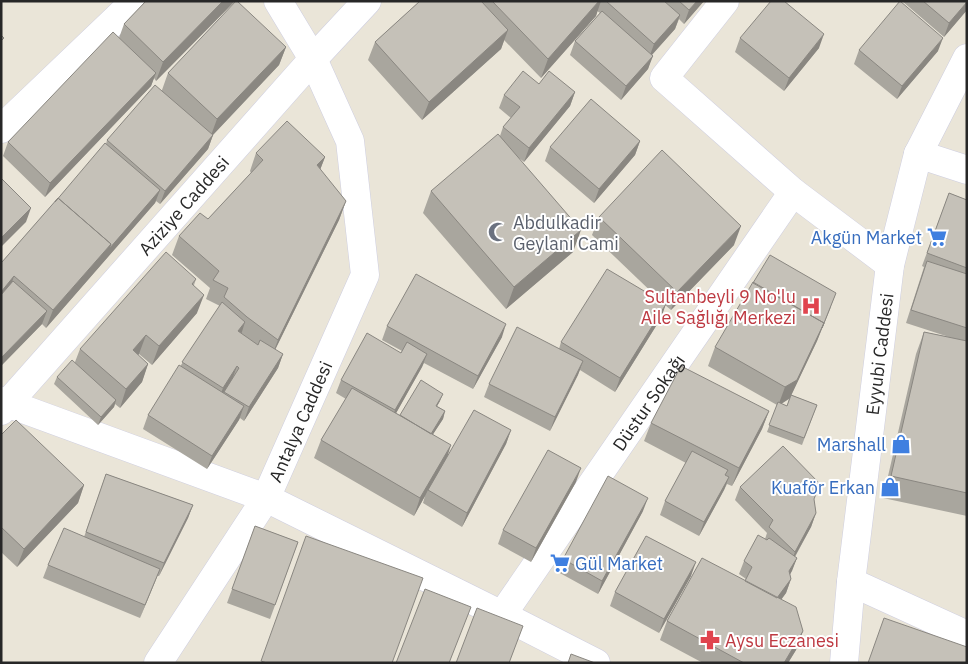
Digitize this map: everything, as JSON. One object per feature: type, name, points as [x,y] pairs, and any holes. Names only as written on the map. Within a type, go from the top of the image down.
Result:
[{"type":"street","points":[[1,129],[134,1]]},
{"type":"street","name":"Antalya Caddesi","points":[[278,1],[313,59],[350,141],[365,276],[266,498],[502,614],[596,663]]},
{"type":"street","name":"Aziziye Caddesi","points":[[3,405],[367,1]]},
{"type":"street","points":[[725,1],[664,78],[793,192],[890,265]]},
{"type":"street","name":"Eyyubi Caddesi","points":[[844,663],[851,582],[890,265],[918,154],[967,58]]},
{"type":"street","points":[[918,154],[967,170]]},
{"type":"street","name":"Düstur Sokağı","points":[[502,614],[793,192]]},
{"type":"street","points":[[3,405],[266,498],[158,663]]},
{"type":"street","points":[[851,582],[967,635]]},
{"type":"building","points":[[146,1],[223,1],[163,62],[124,24]]},
{"type":"building","points":[[236,1],[286,47],[217,119],[168,73]]},
{"type":"building","points":[[420,1],[481,1],[508,30],[429,102],[375,42]]},
{"type":"building","points":[[492,1],[599,1],[548,59]]},
{"type":"building","points":[[606,1],[664,1],[680,15],[654,44]]},
{"type":"building","points":[[679,1],[697,1],[689,10]]},
{"type":"building","points":[[771,1],[784,1],[824,34],[789,78],[740,38]]},
{"type":"building","points":[[900,1],[943,38],[902,86],[859,50]]},
{"type":"building","points":[[923,1],[967,1],[967,2],[949,23]]},
{"type":"building","points":[[602,11],[653,56],[626,86],[575,41]]},
{"type":"building","points":[[113,32],[156,73],[50,183],[8,142]]},
{"type":"building","points":[[523,71],[539,84],[549,71],[575,92],[529,148],[503,127],[520,107],[504,95]]},
{"type":"building","points":[[155,85],[213,135],[165,191],[107,140]]},
{"type":"building","points":[[591,99],[640,141],[599,189],[550,147]]},
{"type":"building","points":[[287,121],[325,157],[317,165],[346,201],[278,340],[224,297],[228,288],[213,280],[219,271],[179,236],[200,213],[208,219],[263,160],[256,153]]},
{"type":"building","name":"Abdulkadir Geylani Cami","points":[[498,134],[581,230],[514,287],[431,191]]},
{"type":"building","points":[[105,143],[160,190],[109,249],[111,244],[58,198]]},
{"type":"building","points":[[662,150],[741,226],[677,292],[599,217]]},
{"type":"building","points":[[1,178],[31,208],[1,238]]},
{"type":"building","points":[[949,193],[967,200],[967,268],[927,253]]},
{"type":"building","points":[[58,198],[111,244],[53,310],[14,276],[1,292],[1,262]]},
{"type":"building","points":[[166,252],[196,279],[192,284],[204,295],[159,346],[146,335],[133,350],[148,364],[126,389],[80,349]]},
{"type":"building","points":[[770,255],[836,293],[824,323],[753,283]]},
{"type":"building","points":[[927,261],[967,274],[967,328],[911,310]]},
{"type":"building","points":[[607,269],[666,304],[620,378],[561,342]]},
{"type":"building","points":[[416,274],[506,324],[478,376],[387,326]]},
{"type":"building","points":[[13,281],[47,311],[1,358],[1,295]]},
{"type":"building","points":[[753,282],[824,323],[797,380],[785,387],[715,347]]},
{"type":"building","points":[[222,302],[245,322],[238,331],[258,345],[260,340],[283,354],[249,407],[224,392],[239,368],[237,366],[223,388],[182,362]]},
{"type":"building","points":[[517,327],[583,361],[555,417],[489,384]]},
{"type":"building","points":[[924,332],[967,341],[967,493],[891,476]]},
{"type":"building","points":[[367,333],[401,353],[407,342],[427,354],[395,410],[341,380]]},
{"type":"building","points":[[72,360],[116,400],[101,417],[57,377]]},
{"type":"building","points":[[179,365],[244,406],[212,456],[148,415]]},
{"type":"building","points":[[681,366],[769,411],[739,468],[651,423]]},
{"type":"building","points":[[421,380],[443,394],[436,406],[445,411],[431,434],[400,415]]},
{"type":"building","points":[[352,388],[451,445],[420,498],[321,440]]},
{"type":"building","points":[[791,395],[817,405],[804,438],[769,425],[778,402],[787,406]]},
{"type":"building","points":[[474,410],[511,430],[467,513],[428,490]]},
{"type":"building","points":[[16,420],[84,485],[24,549],[1,527],[1,435]]},
{"type":"building","points":[[783,446],[820,484],[814,499],[816,513],[795,552],[769,527],[773,520],[740,487]]},
{"type":"building","points":[[548,450],[581,468],[536,548],[503,530]]},
{"type":"building","points":[[692,451],[728,470],[725,475],[729,477],[704,522],[665,501]]},
{"type":"building","points":[[106,474],[193,505],[164,563],[86,532]]},
{"type":"building","points":[[608,476],[648,498],[602,581],[563,559]]},
{"type":"building","points":[[255,526],[298,542],[275,605],[232,589]]},
{"type":"building","points":[[64,528],[160,569],[145,605],[48,565]]},
{"type":"building","points":[[758,535],[767,540],[769,538],[797,558],[789,571],[791,579],[777,598],[745,581],[752,567],[744,561]]},
{"type":"building","points":[[306,536],[423,578],[392,663],[267,663],[261,661]]},
{"type":"building","points":[[646,536],[696,562],[664,619],[615,592]]},
{"type":"building","points":[[702,558],[796,607],[803,631],[784,663],[744,663],[667,621]]},
{"type":"building","points":[[425,589],[471,607],[449,663],[396,663]]},
{"type":"building","points":[[477,608],[523,626],[509,663],[456,663]]},
{"type":"building","points":[[884,618],[967,647],[967,663],[868,663]]},
{"type":"building","points":[[571,654],[595,663],[568,663]]},
{"type":"place","name":"Abdulkadir Geylani Cami","points":[[498,232]]},
{"type":"place","name":"Akgün Market","points":[[937,237]]},
{"type":"place","name":"Sultanbeyli 9 No'lu Aile Sağlığı Merkezi","points":[[811,306]]},
{"type":"place","name":"Marshall","points":[[901,444]]},
{"type":"place","name":"Kuaför Erkan","points":[[890,487]]},
{"type":"place","name":"Gül Market","points":[[560,563]]},
{"type":"place","name":"Aysu Eczanesi","points":[[710,640]]}]
